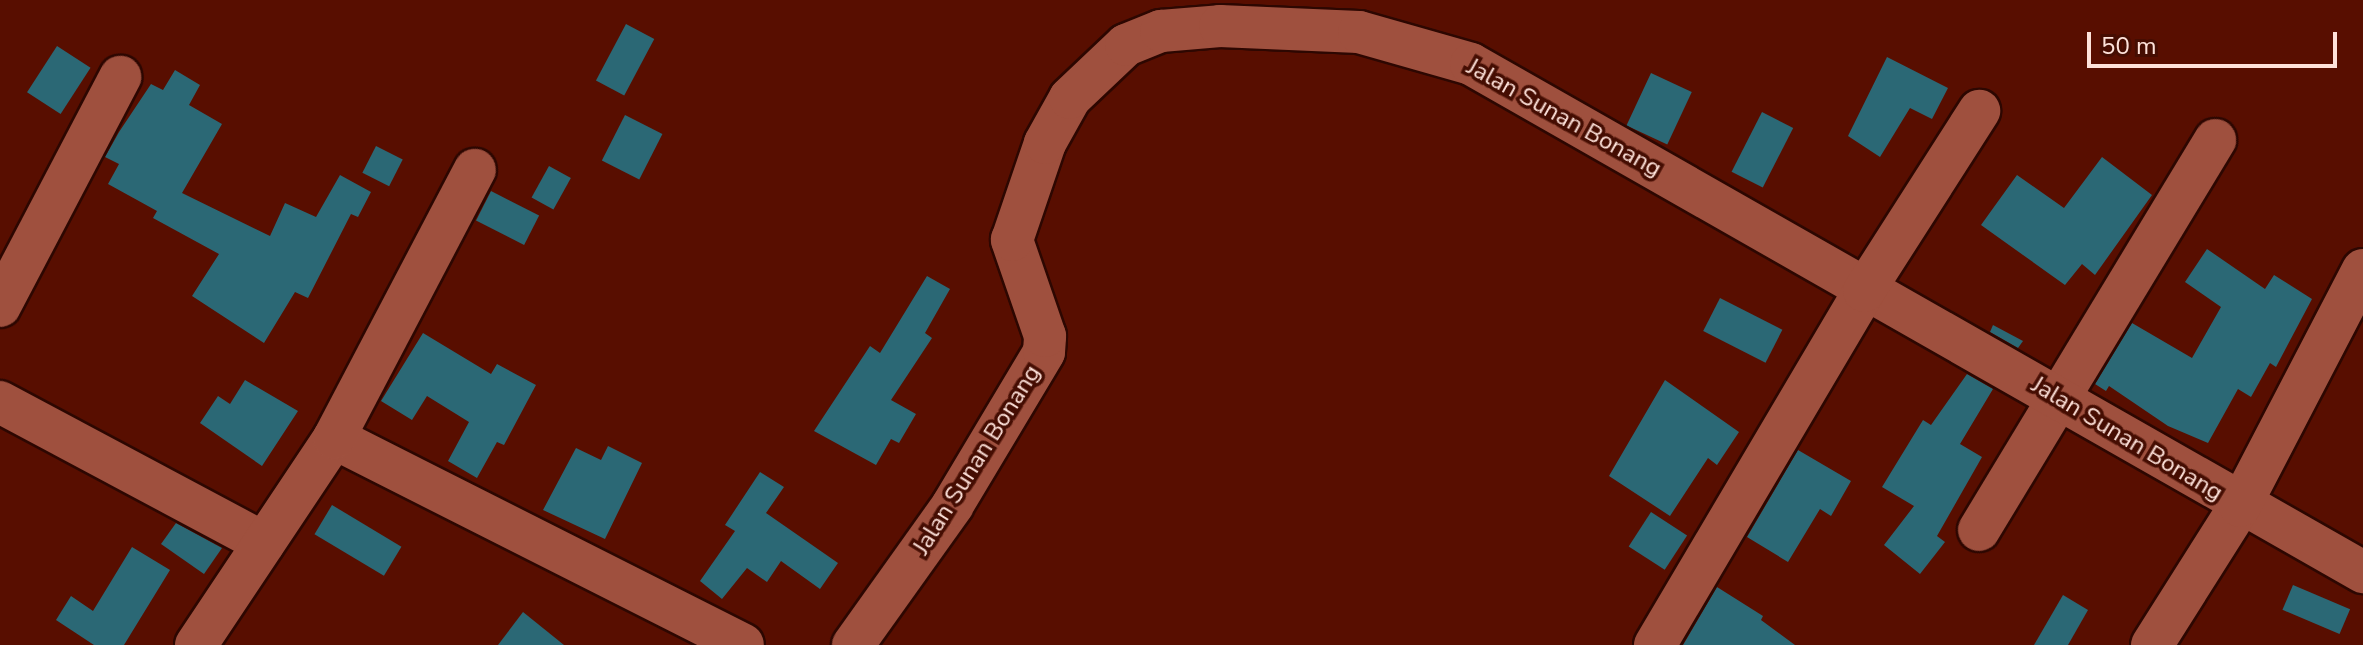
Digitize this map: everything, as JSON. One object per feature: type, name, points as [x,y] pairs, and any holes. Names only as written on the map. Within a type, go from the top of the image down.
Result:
[{"type":"street","name":"Jalan Sunan Bonang","points":[[853,645],[952,506],[1044,352],[1045,336],[1012,240],[1045,143],[1070,98],[1126,45],[1161,31],[1220,26],[1359,32],[1471,64],[1864,291],[2059,396],[2240,506],[2363,572]]},
{"type":"street","points":[[0,306],[120,77]]},
{"type":"street","points":[[1655,645],[1864,291],[1979,111]]},
{"type":"street","points":[[1979,530],[2215,140]]},
{"type":"street","points":[[196,645],[334,438],[475,170]]},
{"type":"street","points":[[2152,645],[2240,506],[2363,270]]},
{"type":"street","points":[[0,402],[264,543]]},
{"type":"street","points":[[334,438],[743,645]]},
{"type":"building","points":[[626,24],[654,39],[624,96],[596,81]]},
{"type":"building","points":[[57,46],[91,68],[61,114],[27,92]]},
{"type":"building","points":[[1887,57],[1948,88],[1932,119],[1910,108],[1880,157],[1848,136]]},
{"type":"building","points":[[175,70],[200,85],[189,105],[222,124],[182,193],[270,236],[285,203],[316,217],[340,175],[371,192],[358,217],[351,214],[308,298],[295,292],[264,343],[192,296],[219,254],[153,218],[157,211],[108,184],[119,164],[105,157],[119,132],[151,84],[163,90]]},
{"type":"building","points":[[1651,73],[1692,92],[1667,145],[1626,126]]},
{"type":"building","points":[[1762,112],[1793,128],[1763,188],[1732,172]]},
{"type":"building","points":[[625,115],[662,134],[639,180],[602,160]]},
{"type":"building","points":[[376,146],[403,160],[389,186],[362,173]]},
{"type":"building","points":[[2102,157],[2152,195],[2095,275],[2082,264],[2065,285],[1981,225],[2017,175],[2064,208]]},
{"type":"building","points":[[549,166],[571,178],[553,210],[532,197]]},
{"type":"building","points":[[491,191],[539,216],[524,245],[476,220]]},
{"type":"building","points":[[2207,249],[2265,289],[2274,275],[2312,299],[2276,367],[2270,363],[2251,397],[2238,389],[2208,443],[2168,426],[2109,386],[2106,391],[2095,384],[2132,323],[2192,358],[2221,307],[2185,282]]},
{"type":"building","points":[[927,276],[950,289],[925,333],[932,338],[891,400],[916,414],[899,443],[891,439],[876,465],[814,431],[870,346],[880,353]]},
{"type":"building","points":[[1720,298],[1782,330],[1766,363],[1703,331]]},
{"type":"building","points":[[1993,325],[2023,341],[2018,348],[1990,332]]},
{"type":"building","points":[[423,333],[491,374],[497,364],[536,385],[504,445],[497,442],[477,478],[448,461],[469,422],[427,396],[412,420],[381,401]]},
{"type":"building","points":[[1967,374],[1993,389],[1960,444],[1982,457],[1937,536],[1945,542],[1920,574],[1884,545],[1914,506],[1882,487],[1923,420],[1931,425]]},
{"type":"building","points":[[245,380],[298,411],[262,466],[200,423],[218,396],[230,404]]},
{"type":"building","points":[[1665,380],[1739,432],[1717,465],[1708,458],[1670,516],[1609,476]]},
{"type":"building","points":[[608,446],[642,463],[605,539],[543,510],[576,448],[601,460]]},
{"type":"building","points":[[1798,450],[1851,481],[1831,516],[1820,509],[1788,562],[1747,537]]},
{"type":"building","points":[[760,472],[784,487],[766,513],[838,563],[820,589],[781,561],[767,582],[747,568],[722,599],[700,581],[735,531],[725,525]]},
{"type":"building","points":[[332,505],[401,547],[384,576],[314,534]]},
{"type":"building","points":[[1651,512],[1687,535],[1665,570],[1629,546]]},
{"type":"building","points":[[176,523],[222,548],[204,574],[161,544]]},
{"type":"building","points":[[132,547],[170,570],[124,645],[94,645],[56,620],[71,596],[93,611]]},
{"type":"building","points":[[2293,585],[2350,609],[2340,634],[2282,610]]},
{"type":"building","points":[[1717,587],[1763,616],[1761,620],[1795,645],[1683,645]]},
{"type":"building","points":[[2063,595],[2088,610],[2068,645],[2034,645]]},
{"type":"building","points":[[523,612],[564,645],[498,645]]}]
